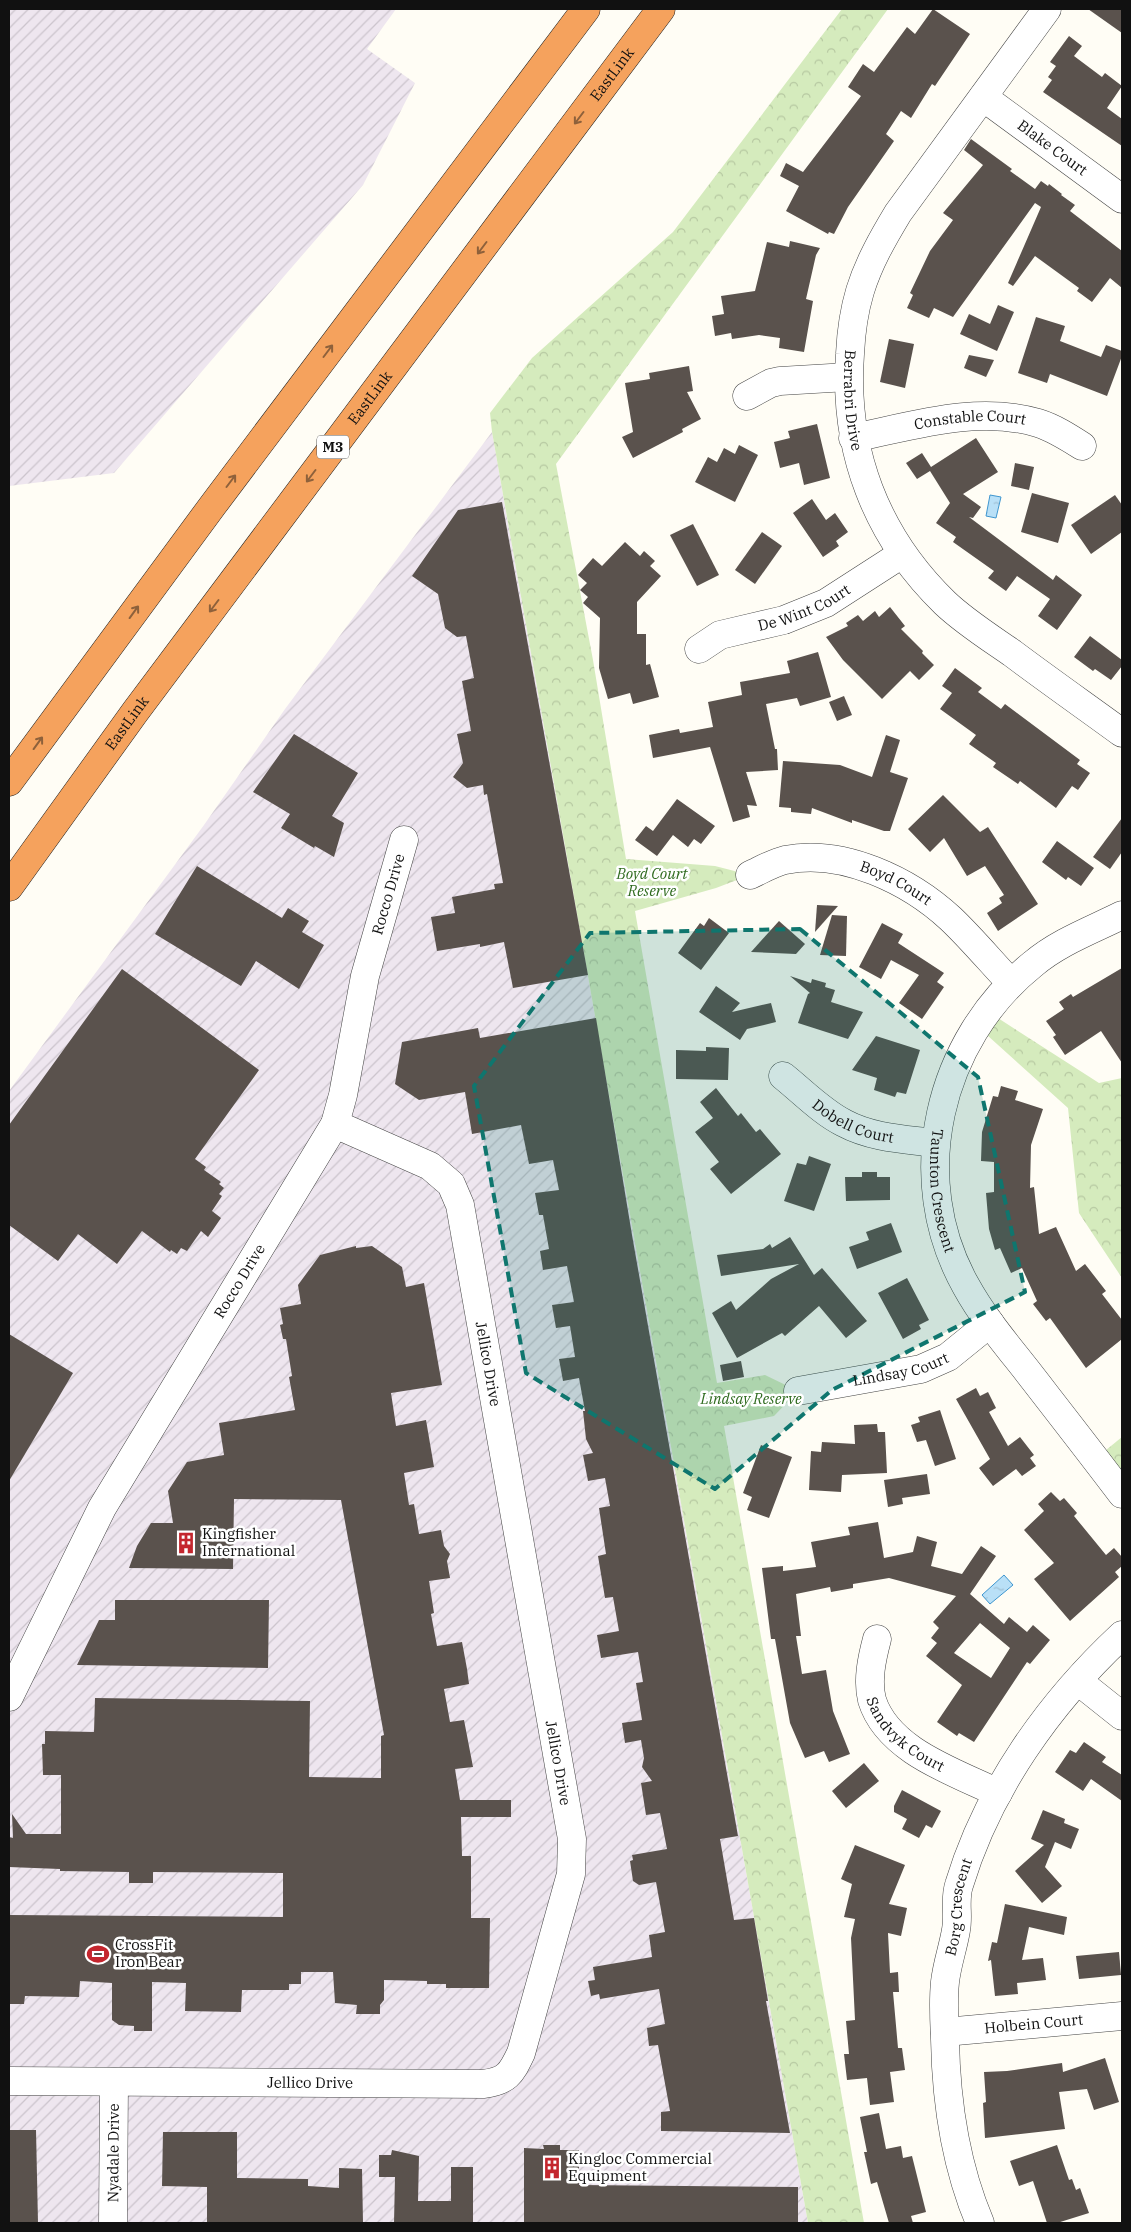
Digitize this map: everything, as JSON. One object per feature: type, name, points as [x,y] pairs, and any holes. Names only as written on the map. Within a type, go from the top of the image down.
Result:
[{"type":"highway","points":[[9,782],[213,505],[586,9]]},
{"type":"highway","name":"EastLink","points":[[9,887],[141,704],[661,9]]},
{"type":"street","name":"Berrabri Drive","points":[[1047,9],[898,213],[878,246],[860,292],[851,335],[848,377],[849,408],[853,438],[869,490],[902,554],[929,586],[963,618],[1122,732]]},
{"type":"street","name":"Blake Court","points":[[983,98],[1122,199]]},
{"type":"street","points":[[747,396],[770,383],[780,381],[848,377]]},
{"type":"street","name":"Constable Court","points":[[853,438],[943,419],[981,416],[1038,423],[1082,446]]},
{"type":"street","name":"De Wint Court","points":[[699,648],[720,635],[784,620],[821,606],[902,554]]},
{"type":"street","name":"Rocco Drive","points":[[9,1697],[102,1508],[335,1124],[343,1095],[365,976],[404,840]]},
{"type":"street","name":"Boyd Court","points":[[750,875],[782,861],[799,858],[830,859],[874,872],[909,888],[938,908],[952,920],[1011,983]]},
{"type":"street","name":"Taunton Crescent","points":[[1122,915],[1049,952],[1011,983],[980,1021],[961,1052],[942,1102],[935,1144],[936,1192],[944,1235],[965,1285],[990,1323],[1122,1494]]},
{"type":"street","name":"Dobell Court","points":[[783,1076],[824,1110],[854,1128],[878,1136],[935,1144]]},
{"type":"street","name":"Jellico Drive","points":[[114,2082],[460,2085],[496,2082],[508,2077],[520,2053],[571,1874],[572,1837],[460,1205],[451,1184],[430,1166],[335,1124]]},
{"type":"street","name":"Lindsay Court","points":[[798,1391],[921,1369],[948,1357],[990,1323]]},
{"type":"street","name":"Borg Crescent","points":[[980,2223],[964,2178],[950,2119],[945,2032],[945,1981],[957,1928],[959,1886],[985,1817],[1031,1739],[1078,1680],[1122,1634]]},
{"type":"street","name":"Sandvyk Court","points":[[876,1639],[871,1666],[872,1699],[891,1733],[920,1755],[998,1793]]},
{"type":"street","points":[[1078,1680],[1122,1716]]},
{"type":"street","name":"Holbein Court","points":[[945,2032],[1122,2016]]},
{"type":"street","points":[[9,2081],[114,2082]]},
{"type":"street","name":"Nyadale Drive","points":[[113,2223],[114,2082]]},
{"type":"highlighted area","points":[[800,929],[978,1077],[1025,1292],[832,1390],[715,1489],[526,1373],[474,1086],[590,933]]},
{"type":"shaded area","points":[[9,9],[396,9],[367,49],[415,83],[363,185],[114,473],[9,486]]},
{"type":"shaded area","points":[[492,432],[808,2223],[9,2223],[9,1091],[204,825],[285,709]]},
{"type":"green space","points":[[842,9],[888,9],[556,464],[593,660],[626,859],[715,866],[750,875],[716,888],[635,911],[717,1383],[765,1375],[798,1391],[774,1416],[724,1426],[864,2223],[808,2223],[490,413],[532,358],[673,232]]},
{"type":"green space","points":[[987,1011],[1099,1083],[1122,1078],[1122,1278],[1079,1213],[1068,1108],[977,1026]]},
{"type":"green space","points":[[1122,1437],[1122,1494],[1095,1459]]},
{"type":"water","points":[[990,495],[1001,497],[996,518],[986,516]]},
{"type":"water","points":[[1004,1575],[1013,1585],[990,1604],[982,1595]]},
{"type":"building","points":[[933,9],[970,34],[935,86],[932,84],[911,118],[901,111],[886,134],[894,141],[848,207],[834,234],[829,232],[828,234],[786,211],[799,186],[780,176],[786,163],[803,172],[861,96],[848,87],[863,64],[874,72],[907,27],[915,34]]},
{"type":"building","points":[[1088,9],[1122,9],[1122,33]]},
{"type":"building","points":[[1069,36],[1082,46],[1074,56],[1102,77],[1105,73],[1122,86],[1107,108],[1122,119],[1122,146],[1043,92],[1052,80],[1048,77],[1056,66],[1050,62]]},
{"type":"building","points":[[971,139],[1012,169],[1010,171],[1035,189],[1041,181],[1048,186],[1049,184],[1075,205],[1070,211],[1122,251],[1122,288],[1110,278],[1092,302],[1077,291],[1079,288],[1035,256],[1013,286],[1008,283],[1041,207],[1035,203],[953,317],[934,308],[929,318],[907,308],[913,295],[910,293],[930,251],[953,220],[943,213],[983,165],[964,150]]},
{"type":"building","points":[[790,241],[820,248],[816,255],[806,299],[813,301],[804,352],[779,348],[780,338],[759,335],[732,339],[731,333],[715,336],[712,316],[724,314],[721,296],[755,291],[767,242],[789,247]]},
{"type":"building","points":[[998,305],[1014,312],[997,351],[960,334],[969,314],[990,324]]},
{"type":"building","points":[[1036,317],[1065,326],[1060,341],[1101,357],[1106,345],[1122,351],[1122,356],[1107,396],[1050,374],[1047,383],[1018,373]]},
{"type":"building","points":[[889,339],[914,344],[905,388],[880,382]]},
{"type":"building","points":[[969,355],[994,360],[986,377],[964,368]]},
{"type":"building","points":[[689,366],[693,391],[687,392],[701,419],[682,429],[683,432],[633,458],[622,437],[633,432],[625,383],[650,379],[649,373]]},
{"type":"building","points":[[817,424],[830,478],[804,485],[799,463],[780,468],[774,442],[790,438],[788,431]]},
{"type":"building","points":[[976,438],[998,472],[963,494],[981,507],[973,518],[969,517],[1053,580],[1056,575],[1082,595],[1057,630],[1038,616],[1050,599],[1017,576],[1006,591],[988,578],[994,571],[953,542],[956,537],[936,523],[950,503],[930,471],[917,479],[906,463],[922,453],[931,467]]},
{"type":"building","points":[[739,445],[758,455],[735,502],[695,482],[708,457],[717,462],[724,448],[735,454]]},
{"type":"building","points":[[1015,463],[1034,467],[1029,490],[1011,486]]},
{"type":"building","points":[[1032,493],[1069,503],[1058,543],[1021,532]]},
{"type":"building","points":[[1115,495],[1122,505],[1122,532],[1091,554],[1071,525]]},
{"type":"building","points":[[812,499],[826,520],[835,513],[848,532],[836,541],[839,546],[823,557],[793,513]]},
{"type":"building","points":[[502,502],[588,975],[513,988],[504,942],[480,947],[480,944],[437,951],[431,917],[455,913],[452,897],[495,889],[494,884],[503,883],[487,794],[484,795],[483,785],[467,788],[453,777],[463,763],[457,734],[471,731],[462,681],[474,678],[466,636],[457,637],[445,628],[438,594],[412,576],[458,510]]},
{"type":"building","points":[[693,524],[719,575],[697,586],[670,535]]},
{"type":"building","points":[[762,532],[782,546],[755,584],[735,570]]},
{"type":"building","points":[[625,542],[640,556],[644,551],[655,561],[650,566],[661,576],[637,602],[637,634],[646,634],[646,665],[650,664],[659,697],[633,704],[630,693],[608,699],[599,668],[600,618],[583,603],[588,597],[580,590],[587,583],[578,575],[593,558],[602,566]]},
{"type":"building","points":[[890,607],[905,626],[901,629],[934,665],[919,680],[910,671],[882,699],[843,660],[826,637],[848,626],[846,623],[858,615],[863,621],[875,611],[879,617]]},
{"type":"building","points":[[1090,636],[1122,660],[1122,666],[1111,680],[1095,669],[1093,671],[1074,657]]},
{"type":"building","points":[[818,652],[831,697],[800,706],[797,698],[766,704],[775,749],[777,749],[778,770],[746,772],[757,806],[747,805],[750,817],[733,822],[710,747],[653,758],[649,735],[679,729],[680,733],[713,727],[708,702],[742,695],[740,682],[790,673],[787,661]]},
{"type":"building","points":[[955,668],[982,688],[978,692],[1001,709],[1005,704],[1080,760],[1077,764],[1090,773],[1078,790],[1072,786],[1056,808],[1020,781],[1018,784],[993,767],[996,763],[969,744],[976,735],[940,709],[952,693],[942,686]]},
{"type":"building","points":[[844,696],[852,715],[837,721],[829,702]]},
{"type":"building","points":[[294,734],[358,773],[332,816],[344,823],[334,857],[315,846],[314,848],[281,828],[290,814],[253,792]]},
{"type":"building","points":[[886,735],[900,740],[890,772],[908,778],[890,831],[884,831],[852,820],[852,823],[812,808],[811,814],[791,812],[791,808],[779,807],[783,761],[840,765],[872,777]]},
{"type":"building","points":[[943,795],[980,832],[988,827],[1038,904],[998,931],[987,913],[1002,903],[999,898],[1004,895],[985,866],[967,876],[944,838],[930,852],[908,829]]},
{"type":"building","points":[[677,799],[715,826],[701,844],[694,839],[688,847],[673,835],[657,856],[635,840],[646,826],[653,831]]},
{"type":"building","points":[[1122,818],[1122,852],[1110,869],[1093,857]]},
{"type":"building","points":[[1057,841],[1094,868],[1081,886],[1068,877],[1066,880],[1042,862]]},
{"type":"building","points":[[197,866],[282,918],[288,908],[309,921],[302,932],[324,945],[299,989],[256,961],[241,986],[155,934]]},
{"type":"building","points":[[817,905],[838,906],[815,932]]},
{"type":"building","points":[[832,915],[847,916],[846,956],[820,955]]},
{"type":"building","points":[[709,918],[729,933],[701,970],[678,953],[700,923],[704,926]]},
{"type":"building","points":[[779,921],[805,944],[796,954],[751,952]]},
{"type":"building","points":[[882,923],[903,934],[898,943],[944,973],[937,982],[944,987],[922,1019],[899,1003],[919,975],[891,960],[881,979],[859,967]]},
{"type":"building","points":[[1122,968],[1122,1063],[1101,1031],[1065,1055],[1053,1037],[1056,1035],[1046,1021],[1064,1009],[1059,1002],[1071,994],[1073,997]]},
{"type":"building","points":[[122,969],[259,1070],[195,1159],[206,1167],[204,1170],[221,1182],[219,1184],[224,1188],[219,1194],[222,1196],[212,1211],[221,1218],[208,1237],[201,1231],[187,1251],[181,1248],[177,1254],[171,1250],[170,1252],[142,1231],[117,1264],[78,1234],[58,1261],[9,1225],[9,1125]]},
{"type":"building","points":[[790,976],[811,983],[812,979],[826,983],[825,987],[835,990],[831,1002],[863,1012],[848,1039],[798,1023],[810,993]]},
{"type":"building","points":[[716,986],[740,1003],[732,1012],[771,1003],[776,1022],[747,1029],[740,1040],[699,1012]]},
{"type":"building","points":[[596,1018],[632,1235],[738,1836],[720,1839],[734,1920],[754,1918],[768,2001],[766,2001],[790,2133],[661,2131],[661,2112],[670,2111],[658,2045],[649,2046],[647,2028],[665,2024],[659,1989],[600,1999],[599,1994],[591,1996],[588,1981],[595,1980],[593,1967],[652,1957],[649,1935],[665,1932],[656,1882],[639,1885],[633,1881],[630,1861],[633,1860],[632,1855],[667,1849],[660,1813],[646,1815],[641,1783],[652,1781],[642,1767],[644,1758],[641,1740],[625,1743],[622,1723],[642,1720],[636,1683],[643,1682],[638,1652],[601,1658],[597,1635],[619,1631],[613,1597],[605,1598],[598,1556],[606,1554],[599,1508],[610,1506],[605,1478],[588,1481],[583,1455],[593,1453],[586,1439],[583,1411],[585,1411],[579,1378],[563,1381],[559,1359],[575,1357],[570,1326],[556,1328],[552,1305],[574,1302],[567,1266],[543,1270],[540,1251],[549,1249],[543,1215],[539,1215],[535,1193],[559,1190],[553,1160],[529,1164],[521,1125],[472,1134],[465,1092],[419,1100],[395,1084],[402,1042],[478,1028],[480,1038]]},
{"type":"building","points":[[876,1036],[920,1050],[906,1094],[897,1092],[895,1097],[874,1090],[877,1078],[852,1070]]},
{"type":"building","points":[[706,1047],[729,1048],[728,1080],[676,1079],[676,1050],[706,1051]]},
{"type":"building","points":[[1001,1086],[1018,1091],[1015,1100],[1043,1109],[1031,1145],[1030,1188],[1034,1187],[1039,1234],[1056,1227],[1076,1271],[1085,1264],[1106,1291],[1102,1294],[1122,1320],[1122,1339],[1086,1368],[1050,1318],[1046,1321],[1033,1304],[1037,1301],[1022,1268],[1011,1273],[1000,1248],[995,1250],[989,1229],[986,1193],[994,1192],[994,1162],[981,1161],[982,1132],[993,1096],[998,1097]]},
{"type":"building","points":[[716,1088],[738,1116],[741,1113],[756,1132],[760,1129],[781,1154],[731,1194],[710,1169],[719,1162],[695,1132],[713,1118],[700,1102]]},
{"type":"building","points":[[809,1156],[831,1164],[814,1211],[784,1201],[797,1163],[806,1165]]},
{"type":"building","points":[[862,1172],[877,1172],[877,1177],[890,1177],[890,1200],[846,1201],[845,1177],[862,1177]]},
{"type":"building","points":[[891,1223],[902,1252],[857,1269],[849,1247],[869,1240],[866,1232]]},
{"type":"building","points":[[790,1237],[814,1275],[822,1268],[867,1321],[846,1338],[819,1306],[785,1336],[782,1333],[737,1358],[712,1313],[731,1301],[736,1310],[771,1279],[799,1264],[721,1276],[717,1255],[763,1249],[770,1244],[772,1248]]},
{"type":"building","points":[[356,1246],[356,1248],[372,1246],[402,1267],[406,1287],[424,1283],[442,1385],[391,1393],[396,1426],[426,1420],[434,1467],[404,1473],[409,1505],[414,1504],[419,1534],[441,1530],[444,1546],[450,1554],[447,1561],[450,1578],[429,1581],[434,1613],[431,1614],[437,1646],[462,1642],[467,1669],[469,1684],[444,1689],[450,1722],[464,1720],[473,1767],[455,1769],[460,1800],[511,1800],[511,1817],[461,1817],[462,1856],[471,1856],[471,1918],[490,1918],[489,1988],[446,1988],[446,1984],[427,1984],[427,1981],[384,1980],[384,2000],[380,2005],[380,2014],[356,2014],[357,2005],[335,2003],[333,1972],[301,1972],[301,1984],[289,1984],[289,1990],[242,1990],[241,2012],[185,2011],[186,1983],[152,1982],[152,2031],[134,2031],[134,2026],[119,2025],[112,2020],[112,1983],[80,1981],[79,1997],[25,1996],[24,2004],[9,2004],[9,1915],[283,1917],[283,1873],[153,1872],[153,1883],[129,1883],[129,1872],[60,1871],[60,1869],[9,1867],[9,1837],[13,1838],[12,1814],[26,1834],[61,1834],[61,1775],[43,1775],[42,1744],[45,1744],[45,1731],[94,1732],[95,1698],[310,1701],[309,1777],[381,1778],[381,1736],[384,1735],[341,1500],[234,1499],[233,1569],[129,1568],[137,1546],[151,1523],[173,1523],[168,1491],[187,1462],[224,1455],[219,1423],[295,1410],[289,1377],[292,1376],[286,1339],[283,1339],[280,1325],[283,1324],[280,1308],[301,1304],[298,1285],[320,1255]]},
{"type":"building","points":[[907,1278],[929,1320],[919,1325],[921,1329],[903,1339],[878,1293]]},
{"type":"building","points":[[9,1334],[73,1373],[9,1481]]},
{"type":"building","points":[[741,1361],[744,1377],[723,1381],[720,1365]]},
{"type":"building","points":[[976,1388],[980,1396],[988,1392],[996,1408],[989,1412],[1008,1446],[1020,1437],[1034,1455],[1030,1458],[1036,1466],[1022,1476],[1016,1469],[993,1486],[979,1468],[990,1459],[956,1399]]},
{"type":"building","points":[[940,1410],[956,1459],[935,1466],[926,1440],[917,1442],[911,1425],[920,1422],[918,1417]]},
{"type":"building","points":[[877,1424],[878,1432],[885,1432],[887,1473],[842,1475],[841,1492],[809,1490],[811,1451],[821,1452],[822,1442],[855,1444],[854,1425]]},
{"type":"building","points":[[761,1445],[792,1457],[769,1518],[747,1510],[752,1497],[743,1493]]},
{"type":"building","points":[[927,1474],[930,1494],[902,1498],[903,1504],[888,1507],[884,1480]]},
{"type":"building","points":[[1051,1492],[1060,1501],[1064,1498],[1077,1513],[1074,1516],[1106,1555],[1114,1548],[1122,1557],[1122,1566],[1115,1572],[1119,1577],[1070,1621],[1034,1579],[1054,1563],[1024,1530],[1044,1511],[1038,1504]]},
{"type":"building","points":[[878,1522],[884,1558],[913,1552],[917,1536],[937,1542],[931,1566],[962,1574],[981,1546],[996,1556],[970,1594],[1004,1624],[1009,1617],[1027,1632],[1033,1625],[1050,1640],[1030,1664],[1027,1662],[974,1742],[959,1733],[957,1736],[937,1722],[962,1685],[926,1656],[937,1643],[931,1638],[939,1628],[933,1622],[956,1596],[889,1578],[853,1584],[853,1588],[831,1592],[830,1587],[796,1594],[801,1636],[796,1636],[802,1674],[826,1670],[833,1711],[850,1754],[829,1762],[824,1751],[805,1758],[790,1723],[775,1639],[771,1639],[762,1568],[783,1566],[783,1571],[816,1567],[811,1542],[850,1535],[848,1527]],"holes":[[[980,1623],[1010,1648],[991,1678],[954,1653]]]},
{"type":"building","points":[[115,1600],[269,1600],[268,1668],[77,1665],[99,1620],[115,1620]]},
{"type":"building","points":[[1084,1742],[1106,1757],[1102,1762],[1122,1775],[1122,1801],[1091,1779],[1083,1791],[1055,1772],[1070,1750],[1076,1753]]},
{"type":"building","points":[[864,1763],[879,1781],[846,1808],[832,1791]]},
{"type":"building","points":[[902,1790],[941,1811],[932,1828],[926,1825],[919,1838],[902,1829],[907,1819],[894,1812],[894,1806]]},
{"type":"building","points":[[1043,1810],[1065,1819],[1064,1823],[1079,1829],[1071,1849],[1055,1842],[1045,1867],[1062,1886],[1042,1903],[1015,1871],[1044,1845],[1031,1839]]},
{"type":"building","points":[[855,1845],[905,1865],[889,1904],[907,1908],[901,1936],[888,1933],[890,1973],[898,1972],[899,1992],[893,1992],[898,2048],[902,2048],[905,2070],[890,2072],[894,2102],[870,2105],[867,2078],[847,2080],[844,2054],[849,2054],[846,2021],[855,2020],[851,1938],[855,1919],[844,1917],[852,1884],[841,1879]]},
{"type":"building","points":[[1005,1904],[1067,1917],[1064,1935],[1029,1927],[1022,1960],[1043,1958],[1046,1980],[1017,1983],[1018,1994],[995,1996],[991,1960],[988,1961],[992,1942],[997,1943]]},
{"type":"building","points":[[1119,1952],[1121,1975],[1079,1979],[1076,1956]]},
{"type":"building","points":[[1105,2058],[1119,2102],[1094,2110],[1087,2089],[1059,2092],[1065,2129],[985,2138],[983,2103],[986,2102],[984,2072],[1007,2071],[1062,2063],[1063,2072]]},
{"type":"building","points":[[879,2113],[886,2149],[901,2146],[903,2158],[912,2156],[926,2212],[911,2216],[913,2223],[889,2223],[877,2182],[871,2184],[864,2152],[867,2152],[860,2117]]},
{"type":"building","points":[[9,2130],[36,2130],[38,2223],[9,2223]]},
{"type":"building","points":[[163,2132],[237,2132],[237,2178],[308,2179],[308,2186],[339,2188],[339,2168],[362,2169],[363,2223],[207,2223],[207,2187],[162,2186]]},
{"type":"building","name":"Kingloc Commercial Equipment","points":[[543,2145],[560,2145],[560,2150],[579,2150],[579,2185],[798,2187],[798,2223],[524,2223],[524,2148],[544,2149]]},
{"type":"building","points":[[1057,2145],[1069,2180],[1072,2179],[1076,2190],[1080,2188],[1089,2213],[1057,2223],[1047,2223],[1033,2181],[1019,2186],[1010,2161]]},
{"type":"building","points":[[392,2150],[419,2156],[418,2201],[451,2201],[451,2167],[473,2167],[473,2223],[394,2223],[395,2177],[379,2177],[379,2155],[391,2155]]},
{"type":"place","name":"Kingfisher International","points":[[186,1543]]},
{"type":"place","name":"CrossFit Iron Bear","points":[[98,1954]]},
{"type":"place","name":"Kingloc Commercial Equipment","points":[[552,2168]]},
{"type":"park label","name":"Boyd Court Reserve","points":[[652,882]]},
{"type":"park label","name":"Lindsay Reserve","points":[[751,1399]]}]
